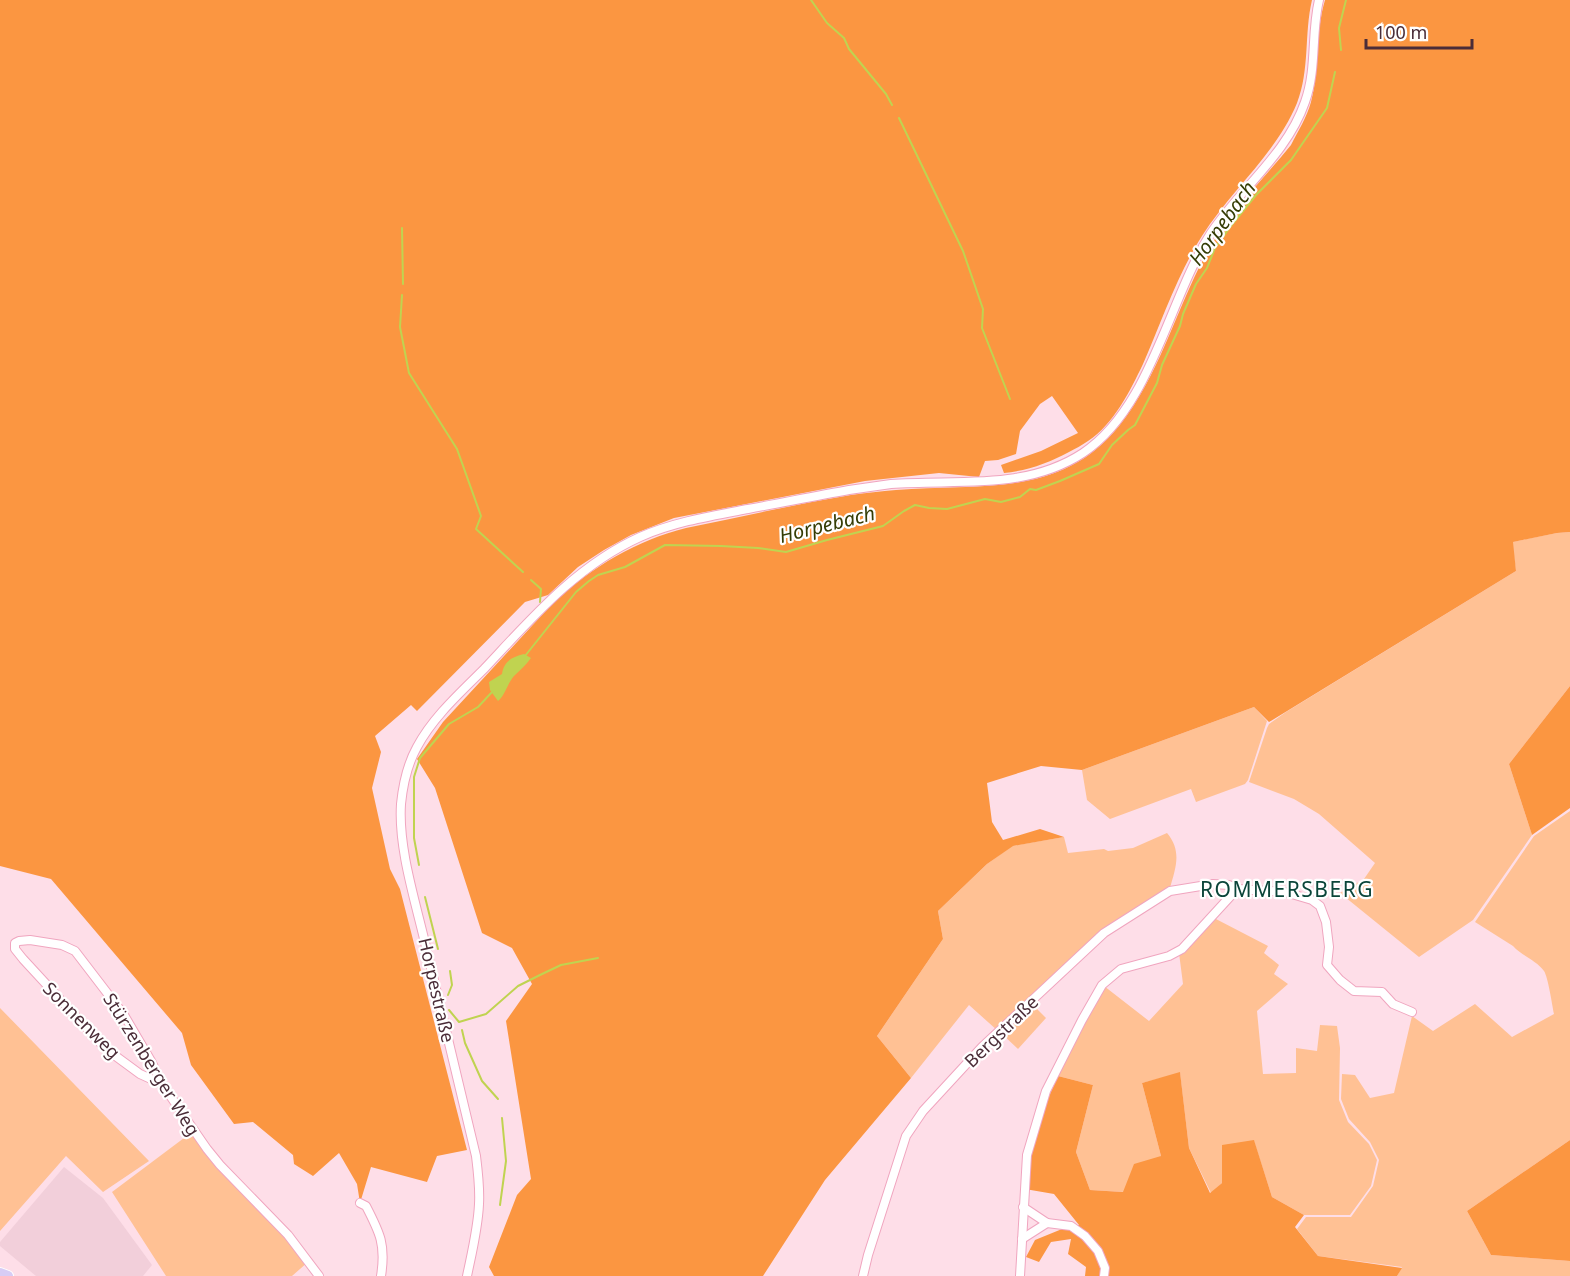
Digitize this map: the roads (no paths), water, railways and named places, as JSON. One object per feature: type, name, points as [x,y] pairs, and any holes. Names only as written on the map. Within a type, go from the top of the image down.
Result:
[{"type":"main road","points":[[0,1273],[8,1276]]},
{"type":"street","name":"Horpestraße","points":[[467,1276],[479,1206],[477,1156],[411,885],[401,826],[403,784],[408,765],[423,737],[442,713],[561,590],[605,555],[640,537],[685,522],[850,490],[890,484],[1010,480],[1046,471],[1069,461],[1089,448],[1107,432],[1131,399],[1150,365],[1194,263],[1211,234],[1228,210],[1278,151],[1296,124],[1306,100],[1311,78],[1319,0]]},
{"type":"street","name":"Bergstraße","points":[[863,1276],[906,1137],[922,1111],[982,1047],[1104,933],[1170,891],[1213,884],[1229,885],[1237,889]]},
{"type":"street","points":[[1020,1276],[1027,1155],[1046,1090],[1082,1020],[1102,985],[1121,969],[1169,956],[1182,949],[1237,889],[1285,892],[1312,900],[1320,906],[1326,922],[1329,947],[1327,965],[1353,991],[1382,992],[1393,1004],[1412,1012]]},
{"type":"street","name":"Stürzenberger Weg","points":[[15,943],[19,940],[30,940],[62,945],[75,951],[124,1015],[162,1084],[195,1133],[220,1165],[288,1235],[319,1276]]},
{"type":"street","name":"Sonnenweg","points":[[15,943],[15,949],[23,959],[106,1049],[140,1074],[162,1084]]},
{"type":"street","points":[[360,1203],[366,1206],[382,1240],[384,1260],[381,1276]]},
{"type":"street","points":[[1023,1207],[1047,1223],[1071,1226],[1084,1236],[1098,1251],[1105,1268],[1104,1276]]},
{"type":"street","points":[[1022,1239],[1047,1223]]},
{"type":"waterway","points":[[811,0],[827,23],[844,38],[849,49],[886,94],[892,105]]},
{"type":"waterway","name":"Horpebach","points":[[1341,50],[1339,28],[1346,0]]},
{"type":"waterway","name":"Horpebach","points":[[525,656],[576,592],[589,581],[598,575],[625,567],[665,545],[758,548],[786,552],[883,526],[915,505],[947,509],[985,499],[1001,502],[1020,497],[1030,489],[1036,490],[1099,464],[1112,445],[1135,425],[1157,383],[1183,314],[1215,248],[1256,195],[1291,160],[1327,108],[1335,72]]},
{"type":"waterway","points":[[899,118],[963,251],[983,309],[982,328],[1010,399]]},
{"type":"waterway","points":[[402,228],[403,284]]},
{"type":"waterway","points":[[402,295],[400,327],[409,373],[457,449],[481,516],[476,529],[523,572]]},
{"type":"waterway","points":[[531,580],[541,589],[540,602]]},
{"type":"waterway","name":"Horpebach","points":[[419,865],[414,838],[414,777],[420,758],[449,724],[478,707],[493,691]]},
{"type":"waterway","name":"Horpebach","points":[[425,897],[438,949]]},
{"type":"waterway","points":[[449,1010],[459,1022],[486,1014],[518,986],[561,965],[598,958]]},
{"type":"waterway","name":"Horpebach","points":[[448,995],[452,985],[450,971]]},
{"type":"waterway","name":"Horpebach","points":[[462,1030],[465,1043],[482,1081],[498,1099]]},
{"type":"waterway","name":"Horpebach","points":[[500,1205],[506,1161],[502,1118]]},
{"type":"district","name":"ROMMERSBERG","points":[[1287,889]]}]
